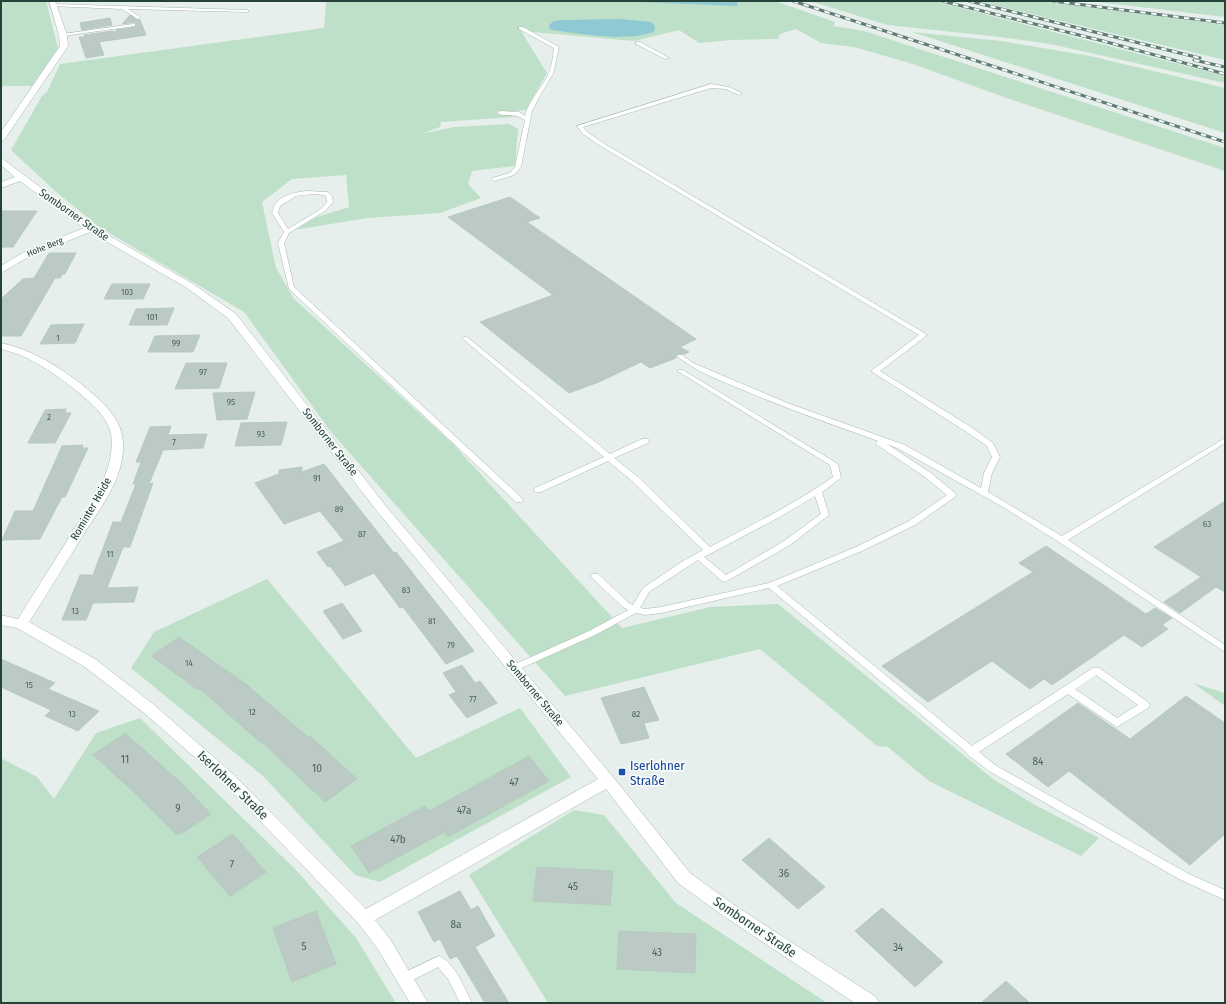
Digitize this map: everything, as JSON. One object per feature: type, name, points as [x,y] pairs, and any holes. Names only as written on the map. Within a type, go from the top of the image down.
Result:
[{"type":"street","points":[[1,138],[64,46],[63,34],[52,3]]},
{"type":"street","name":"Somborner Straße","points":[[1,161],[21,178],[91,229],[190,286],[232,316],[381,508],[608,782],[684,878],[731,912],[870,1003]]},
{"type":"street","points":[[1,185],[21,178]]},
{"type":"street","name":"Hohe Berg","points":[[1,270],[27,254],[91,229]]},
{"type":"street","name":"Rominter Heide","points":[[1,346],[17,349],[33,356],[74,384],[96,402],[107,414],[115,430],[118,448],[114,468],[103,493],[21,624]]},
{"type":"street","name":"Iserlohner Straße","points":[[1,620],[21,624],[90,663],[148,708],[228,778],[364,918],[384,944],[419,1003]]},
{"type":"street","points":[[364,918],[608,782]]},
{"type":"lane","points":[[52,3],[123,8],[247,11]]},
{"type":"lane","points":[[123,8],[138,18]]},
{"type":"lane","points":[[63,34],[134,25]]},
{"type":"lane","points":[[494,179],[512,174],[518,167],[529,111],[551,74],[557,47],[521,28]]},
{"type":"lane","points":[[638,43],[667,58]]},
{"type":"lane","points":[[739,93],[727,88],[710,86],[580,126],[584,132],[601,144],[924,335],[875,371],[968,429],[990,446],[996,457],[993,466],[988,473],[984,493]]},
{"type":"lane","points":[[500,113],[519,114],[528,120]]},
{"type":"lane","points":[[287,232],[275,213],[277,205],[292,194],[314,191],[326,193],[329,196],[330,202],[323,210],[287,232],[281,243],[291,288],[519,500]]},
{"type":"lane","points":[[465,338],[635,479],[708,550]]},
{"type":"lane","points":[[680,356],[691,364],[723,379],[871,437],[902,447],[984,493],[1062,540],[1225,649]]},
{"type":"lane","points":[[514,668],[592,633],[635,610],[646,590],[698,556],[772,517],[818,491],[837,478],[834,464],[681,371]]},
{"type":"lane","points":[[595,576],[615,597],[626,605],[635,610],[645,612],[661,610],[772,585],[835,560],[887,536],[912,523],[952,495],[928,475],[871,437]]},
{"type":"lane","points":[[1062,540],[1225,440]]},
{"type":"lane","points":[[538,490],[645,442]]},
{"type":"lane","points":[[698,556],[725,579],[787,543],[825,515],[818,491]]},
{"type":"lane","points":[[772,585],[992,768],[1185,877],[1225,895]]},
{"type":"lane","points":[[971,752],[1096,670],[1145,705],[1117,723],[1068,689]]},
{"type":"lane","points":[[405,978],[439,961],[452,975],[466,1003]]},
{"type":"green space","points":[[1,1],[46,1],[58,48],[32,86],[1,86]]},
{"type":"green space","points":[[326,1],[775,1],[835,22],[833,26],[864,31],[1225,148],[1225,171],[1001,96],[913,64],[854,47],[821,43],[796,29],[780,34],[778,39],[731,40],[699,43],[679,30],[634,41],[521,31],[547,73],[526,110],[501,112],[514,115],[512,117],[441,122],[440,127],[421,134],[454,127],[509,124],[518,129],[515,166],[472,171],[468,184],[481,198],[440,213],[368,218],[294,230],[317,217],[349,207],[346,175],[292,179],[262,202],[276,268],[294,299],[452,443],[622,628],[710,607],[778,604],[993,779],[1035,805],[1099,838],[1081,856],[929,781],[888,747],[877,746],[760,649],[565,696],[331,432],[244,312],[99,227],[55,191],[11,150],[42,96],[47,92],[60,64],[324,28]]},
{"type":"green space","points":[[810,1],[934,1],[1225,76],[1225,83],[1050,44],[887,25]]},
{"type":"green space","points":[[977,1],[1041,1],[1225,25],[1225,60]]},
{"type":"green space","points":[[1089,1],[1225,1],[1225,17]]},
{"type":"green space","points":[[912,32],[1001,41],[1090,56],[1225,88],[1225,133]]},
{"type":"green space","points":[[267,579],[416,758],[520,708],[571,777],[380,882],[355,875],[263,776],[131,668],[154,632]]},
{"type":"green space","points":[[1193,683],[1225,693],[1225,706]]},
{"type":"green space","points":[[140,718],[295,869],[356,938],[396,1003],[1,1003],[1,758],[37,777],[54,799],[96,733]]},
{"type":"green space","points":[[574,810],[604,815],[676,903],[827,1003],[548,1003],[469,875]]},
{"type":"water","points":[[613,1],[736,1],[738,6]]},
{"type":"water","points":[[621,19],[651,22],[655,26],[654,32],[642,35],[617,37],[552,30],[549,27],[549,25],[554,21],[562,20]]},
{"type":"building","points":[[130,15],[137,20],[140,20],[146,35],[99,42],[104,55],[86,58],[79,37],[113,31],[114,33],[116,30],[135,27],[135,22],[122,24]]},
{"type":"building","points":[[110,18],[112,25],[82,30],[80,23]]},
{"type":"building","points":[[510,197],[540,218],[527,222],[696,339],[680,347],[689,352],[678,354],[676,358],[650,368],[641,362],[599,382],[569,393],[480,322],[553,295],[448,217]]},
{"type":"building","points":[[1,211],[37,211],[13,247],[1,247]]},
{"type":"building","points":[[49,253],[76,253],[65,274],[62,274],[60,278],[55,278],[21,336],[1,336],[1,299],[23,279],[34,278]]},
{"type":"building","points":[[112,284],[150,284],[143,299],[104,299]]},
{"type":"building","points":[[174,308],[167,325],[129,325],[136,309]]},
{"type":"building","points":[[84,324],[75,343],[40,344],[51,325]]},
{"type":"building","points":[[200,335],[193,352],[148,352],[155,336]]},
{"type":"building","points":[[186,363],[227,363],[219,388],[175,389]]},
{"type":"building","points":[[255,392],[247,419],[217,420],[213,393]]},
{"type":"building","points":[[66,409],[65,413],[71,413],[55,443],[28,443],[45,410]]},
{"type":"building","points":[[287,422],[281,445],[235,446],[241,423]]},
{"type":"building","points":[[171,426],[168,435],[207,434],[203,448],[163,450],[149,484],[153,483],[130,547],[123,547],[107,588],[138,587],[134,602],[93,603],[86,620],[62,620],[80,575],[93,575],[113,522],[121,522],[136,484],[133,484],[141,462],[136,462],[150,427]]},
{"type":"building","points":[[83,445],[82,448],[88,448],[65,497],[62,497],[40,539],[2,540],[15,511],[33,511],[62,446]]},
{"type":"building","points":[[324,464],[474,651],[446,664],[403,607],[400,608],[374,573],[345,586],[330,566],[328,567],[317,552],[344,541],[320,511],[284,524],[255,483],[279,474],[279,470],[302,467],[302,472]]},
{"type":"building","points":[[1225,501],[1225,592],[1216,587],[1180,613],[1164,602],[1201,577],[1154,547]]},
{"type":"building","points":[[1046,546],[1146,614],[1155,608],[1172,618],[1162,625],[1168,629],[1142,647],[1124,635],[1052,685],[1044,679],[1030,689],[992,661],[928,702],[882,666],[1033,572],[1019,563]]},
{"type":"building","points":[[342,603],[362,631],[343,639],[323,611]]},
{"type":"building","points":[[179,637],[247,685],[308,737],[310,736],[357,779],[325,802],[262,742],[261,743],[200,689],[198,690],[152,656]]},
{"type":"building","points":[[1,659],[55,683],[48,689],[99,711],[78,731],[45,716],[51,710],[1,687]]},
{"type":"building","points":[[462,665],[475,683],[480,681],[497,703],[467,718],[449,695],[456,692],[443,673]]},
{"type":"building","points":[[644,687],[659,720],[644,723],[649,738],[621,744],[601,698]]},
{"type":"building","points":[[1186,696],[1225,723],[1225,834],[1190,865],[1069,771],[1048,787],[1006,754],[1078,703],[1130,739]]},
{"type":"building","points":[[125,733],[178,780],[211,814],[181,834],[176,834],[135,793],[93,755]]},
{"type":"building","points":[[529,756],[549,781],[448,837],[444,832],[369,873],[351,846],[425,806],[429,811]]},
{"type":"building","points":[[233,834],[266,872],[230,896],[197,857]]},
{"type":"building","points":[[769,838],[825,887],[798,909],[742,860]]},
{"type":"building","points":[[537,867],[613,871],[610,905],[533,901]]},
{"type":"building","points":[[460,891],[471,910],[478,906],[495,936],[475,947],[509,1003],[485,1003],[457,956],[450,959],[440,939],[434,942],[418,912]]},
{"type":"building","points":[[882,908],[943,962],[915,987],[855,931]]},
{"type":"building","points":[[316,911],[336,964],[292,982],[273,928]]},
{"type":"building","points":[[619,931],[696,934],[695,973],[617,969]]},
{"type":"building","points":[[1006,981],[1030,1003],[981,1003]]},
{"type":"railway","points":[[793,1],[1225,142]]},
{"type":"railway","points":[[942,1],[1103,41],[1225,74]]},
{"type":"railway","points":[[969,1],[1200,58]]},
{"type":"railway","points":[[1053,1],[1225,23]]},
{"type":"railway","points":[[1194,60],[1225,67]]},
{"type":"place","name":"Iserlohner Straße","points":[[622,772]]}]
